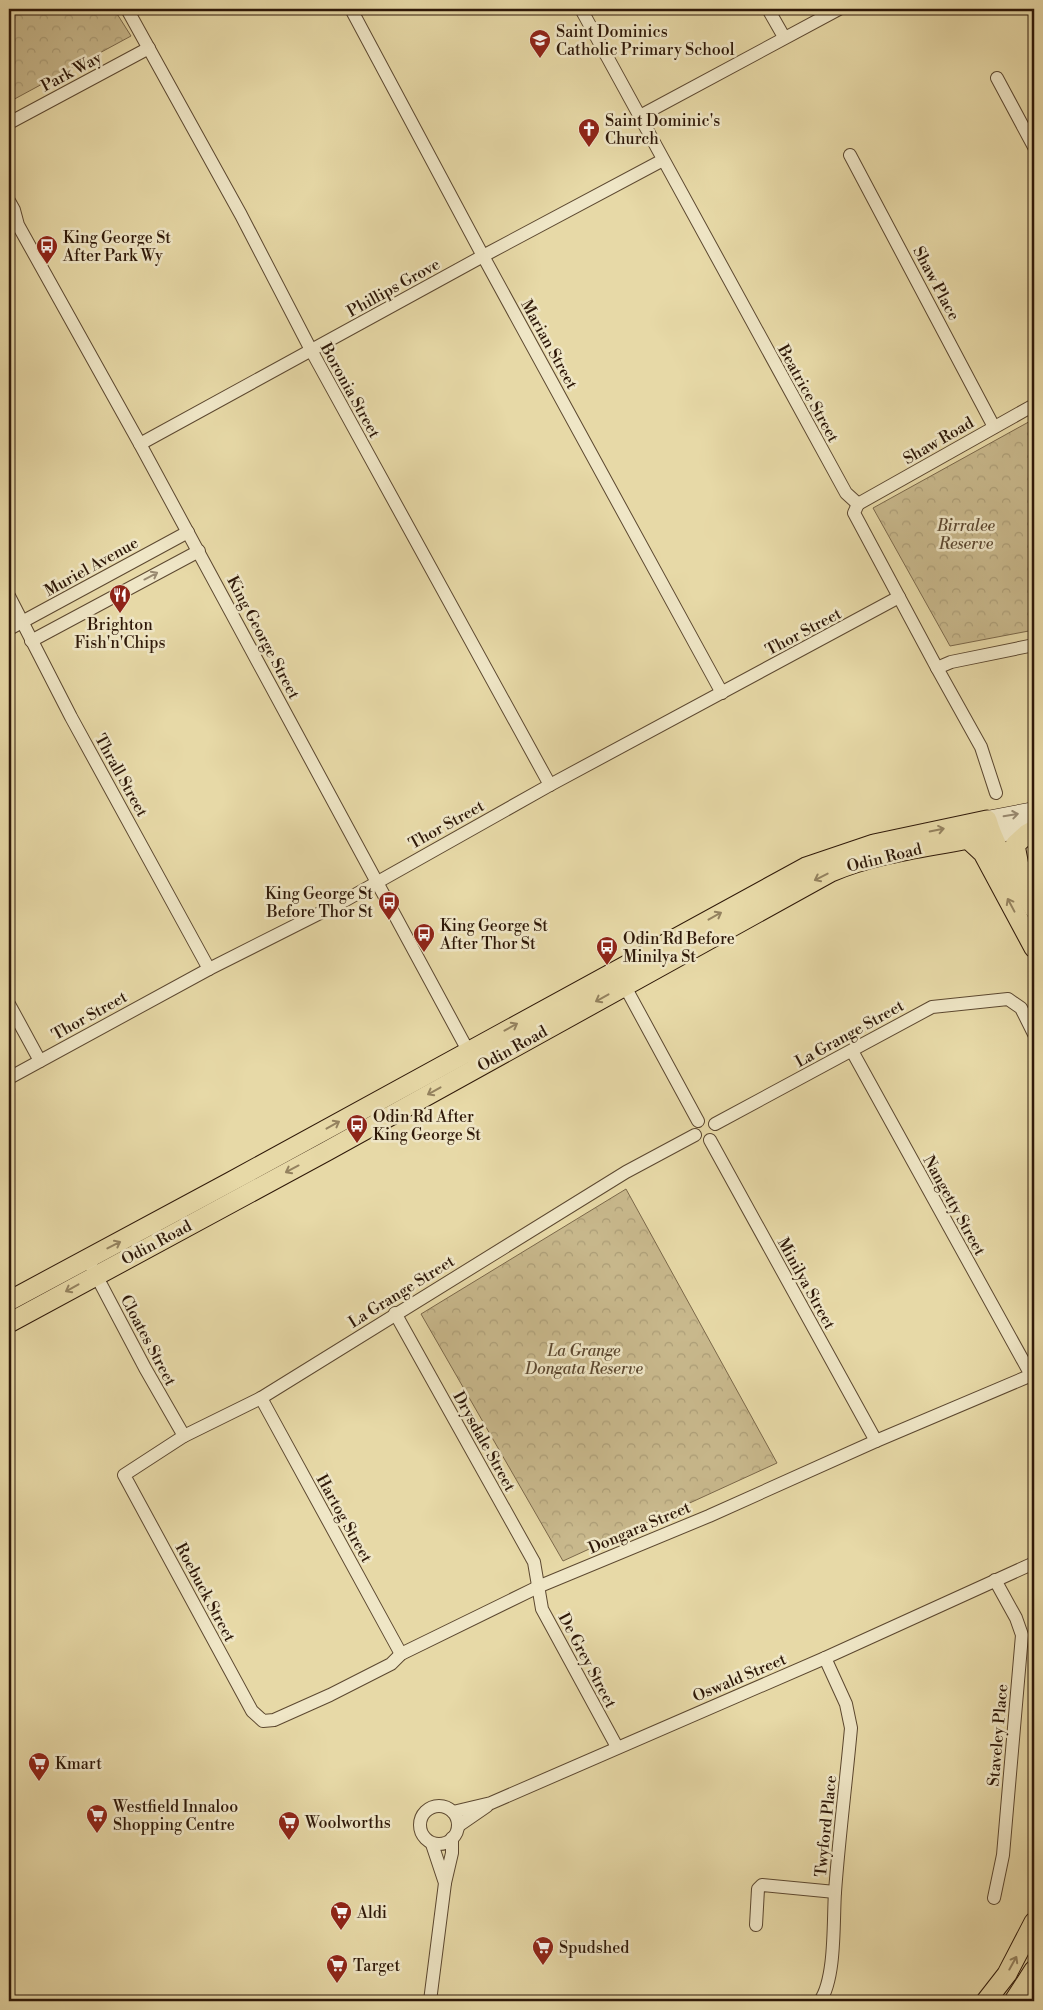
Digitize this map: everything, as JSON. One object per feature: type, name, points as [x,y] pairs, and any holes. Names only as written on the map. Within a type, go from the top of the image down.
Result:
[{"type":"main road","name":"Odin Road","points":[[9,1300],[92,1266],[327,1151],[473,1059],[620,978],[820,861],[874,844],[967,832],[989,827],[1034,811]]},
{"type":"main road","name":"Odin Road","points":[[989,827],[1034,829]]},
{"type":"main road","points":[[989,827],[1034,909]]},
{"type":"main road","points":[[1034,829],[1015,845],[1019,866],[1034,898]]},
{"type":"main road","points":[[967,832],[983,852],[1034,948]]},
{"type":"main road","name":"Odin Road","points":[[9,1323],[92,1266]]},
{"type":"main road","points":[[986,2001],[1007,1974],[1034,1922]]},
{"type":"main road","points":[[1014,2001],[1034,1970]]},
{"type":"street","name":"Boronia Street","points":[[127,9],[241,215],[310,350],[550,785]]},
{"type":"street","name":"Marian Street","points":[[351,9],[483,256],[722,693]]},
{"type":"street","name":"Beatrice Street","points":[[581,9],[846,493],[858,504]]},
{"type":"street","points":[[768,9],[784,37]]},
{"type":"street","points":[[640,116],[839,9]]},
{"type":"street","name":"Park Way","points":[[9,123],[149,48]]},
{"type":"street","points":[[997,78],[1034,147]]},
{"type":"street","name":"Shaw Place","points":[[850,155],[994,427]]},
{"type":"street","name":"Phillips Grove","points":[[140,444],[483,256],[663,160]]},
{"type":"street","name":"King George Street","points":[[9,201],[14,210],[13,220],[199,551],[473,1059]]},
{"type":"street","name":"Shaw Road","points":[[858,504],[1034,405]]},
{"type":"street","points":[[858,504],[854,513],[981,747],[996,793]]},
{"type":"street","name":"Muriel Avenue","points":[[9,630],[188,532]]},
{"type":"street","points":[[31,641],[199,551]]},
{"type":"street","name":"Thrall Street","points":[[9,596],[21,623],[209,969]]},
{"type":"street","name":"Thor Street","points":[[9,1078],[209,969],[344,901],[550,785],[899,597]]},
{"type":"street","points":[[937,668],[952,662],[1034,645]]},
{"type":"street","points":[[620,978],[698,1121]]},
{"type":"street","name":"La Grange Street","points":[[715,1124],[932,1007],[1008,999],[1020,1008],[1034,1034]]},
{"type":"street","points":[[9,1004],[40,1061]]},
{"type":"street","name":"Nangetty Street","points":[[852,1051],[1032,1375]]},
{"type":"street","points":[[706,1118],[715,1124],[716,1133],[710,1140],[702,1140],[695,1135],[694,1127],[698,1121],[706,1118]]},
{"type":"street","name":"La Grange Street","points":[[124,1475],[184,1436],[261,1398],[626,1172],[695,1135]]},
{"type":"street","name":"Minilya Street","points":[[710,1140],[876,1441]]},
{"type":"street","name":"Cloates Street","points":[[92,1266],[145,1368],[184,1436]]},
{"type":"street","name":"Drysdale Street","points":[[395,1314],[534,1562],[540,1586]]},
{"type":"street","name":"Dongara Street","points":[[263,1721],[274,1720],[330,1695],[391,1664],[401,1654],[540,1586],[709,1516],[876,1441],[1032,1375]]},
{"type":"street","name":"Hartog Street","points":[[261,1398],[401,1654]]},
{"type":"street","name":"Roebuck Street","points":[[124,1475],[252,1711],[263,1721]]},
{"type":"street","name":"Oswald Street","points":[[453,1812],[491,1802],[825,1658],[1034,1562]]},
{"type":"street","name":"Staveley Place","points":[[994,1898],[1003,1855],[1022,1635],[1016,1618],[995,1580]]},
{"type":"street","name":"De Grey Street","points":[[540,1586],[542,1609],[617,1747]]},
{"type":"street","name":"Twyford Place","points":[[820,2001],[825,1995],[831,1966],[835,1892],[851,1728],[846,1704],[825,1658]]},
{"type":"street","points":[[430,2001],[445,1883],[452,1853],[452,1838],[458,1826],[491,1802]]},
{"type":"street","points":[[445,1883],[432,1844],[421,1830],[421,1818],[429,1808],[442,1806],[453,1812],[458,1826]]},
{"type":"street","points":[[432,1844],[445,1843],[452,1838]]},
{"type":"street","points":[[756,1925],[758,1889],[762,1885],[835,1892]]},
{"type":"green space","points":[[9,9],[114,9],[131,36],[9,102]]},
{"type":"green space","name":"Birralee Reserve","points":[[1034,419],[1034,630],[950,646],[873,508]]},
{"type":"green space","name":"La Grange Dongata Reserve","points":[[626,1189],[777,1463],[563,1561],[421,1314]]},
{"type":"place","name":"Saint Dominics Catholic Primary School","points":[[540,59]]},
{"type":"place","name":"Saint Dominic's Church","points":[[589,148]]},
{"type":"place","name":"King George St After Park Wy","points":[[47,265]]},
{"type":"place","name":"Brighton Fish'n'Chips","points":[[120,614]]},
{"type":"place","name":"King George St Before Thor St","points":[[389,921]]},
{"type":"place","name":"King George St After Thor St","points":[[424,953]]},
{"type":"place","name":"Odin Rd Before Minilya St","points":[[607,966]]},
{"type":"place","name":"Odin Rd After King George St","points":[[357,1144]]},
{"type":"place","name":"Kmart","points":[[39,1782]]},
{"type":"place","name":"Westfield Innaloo Shopping Centre","points":[[97,1834]]},
{"type":"place","name":"Woolworths","points":[[289,1841]]},
{"type":"place","name":"Aldi","points":[[341,1931]]},
{"type":"place","name":"Spudshed","points":[[543,1966]]},
{"type":"place","name":"Target","points":[[337,1984]]}]
